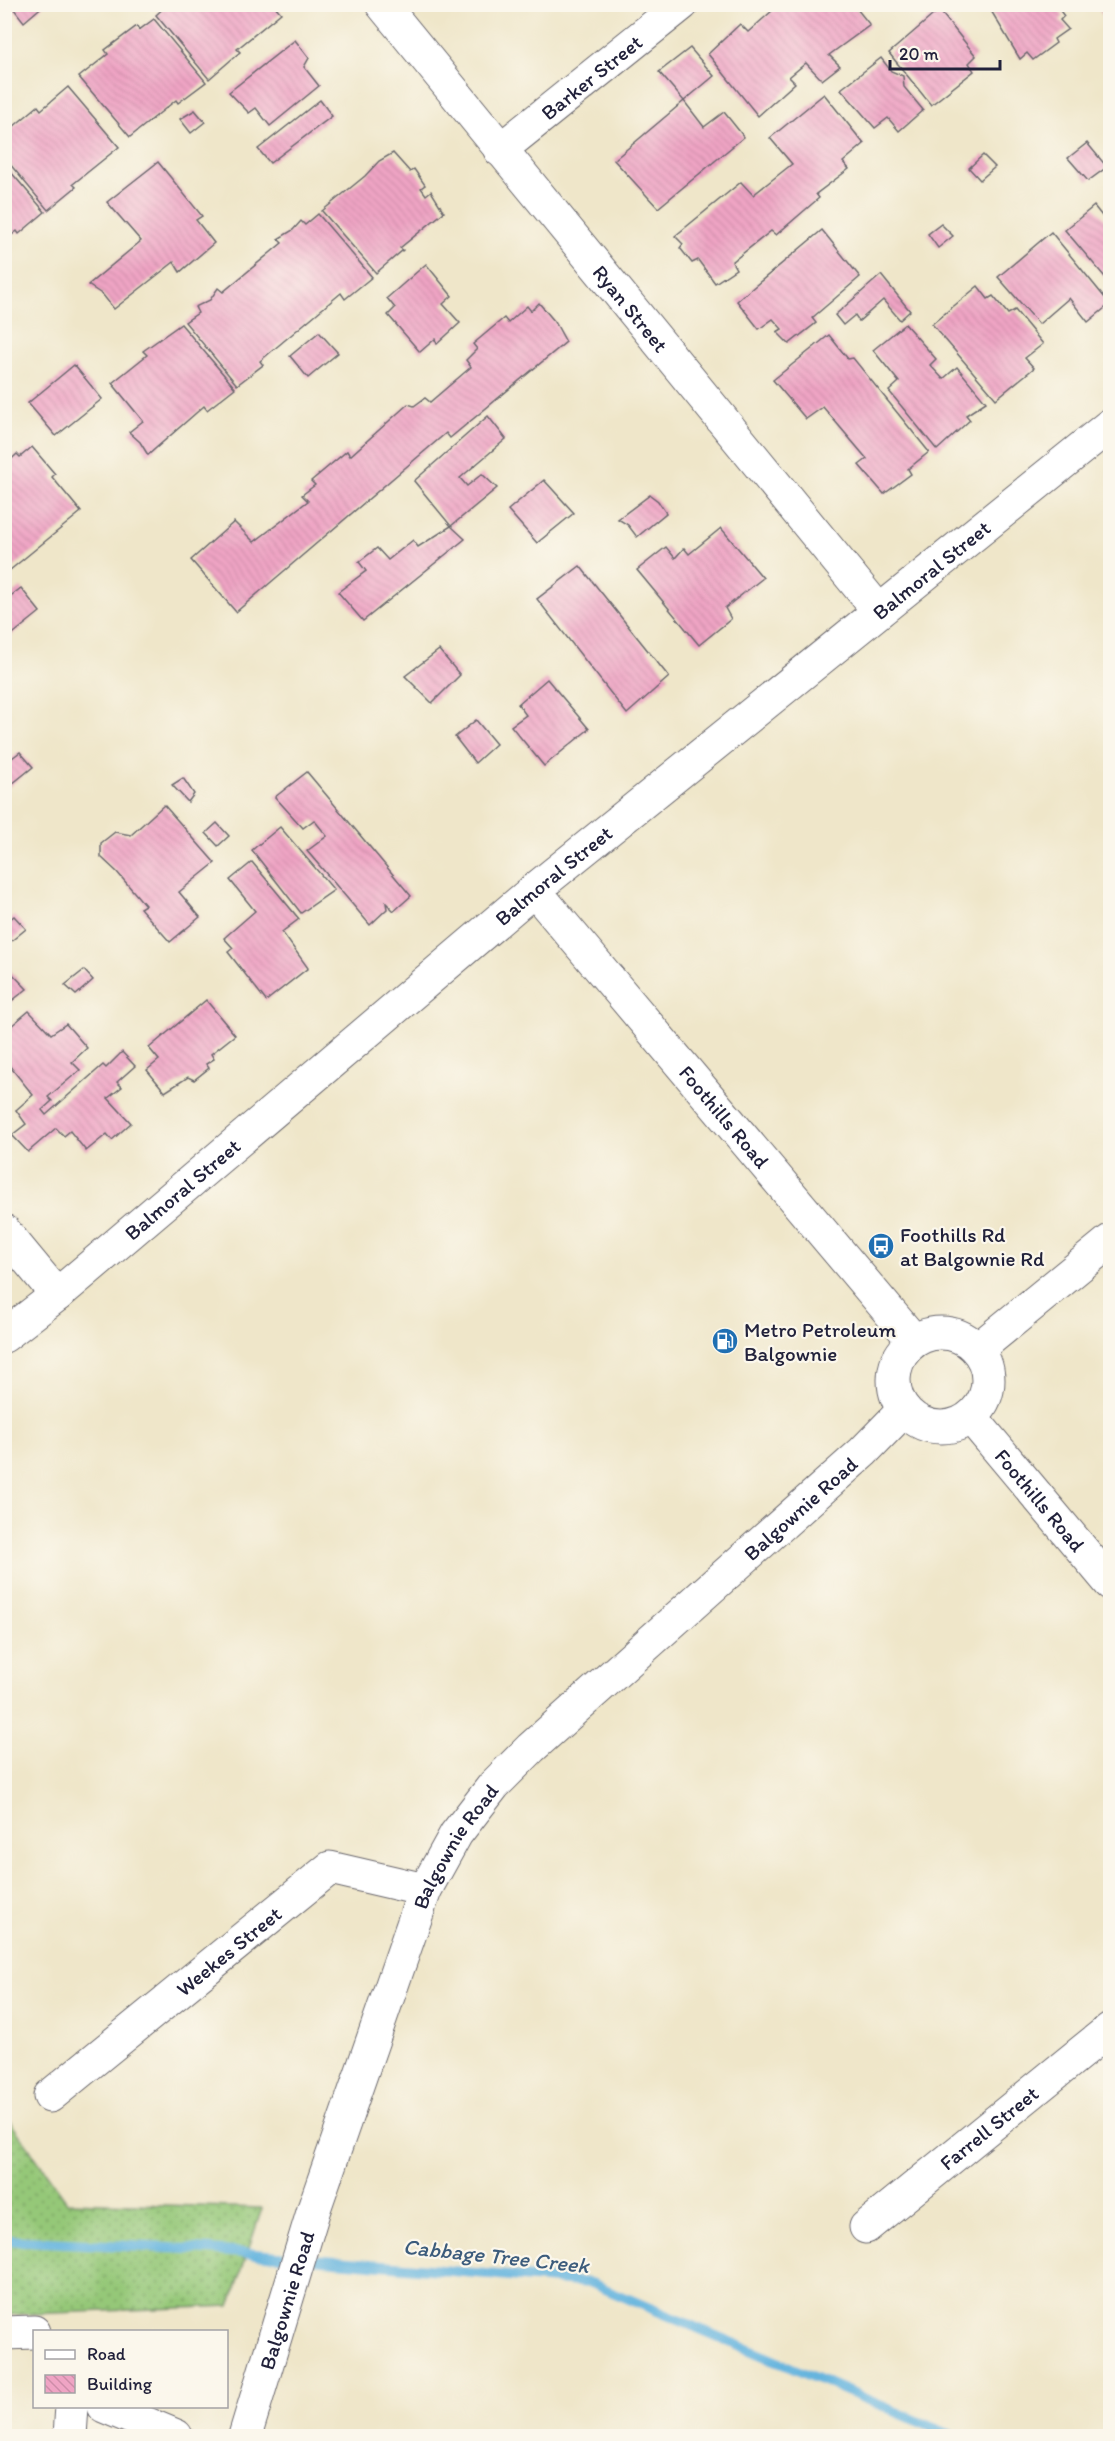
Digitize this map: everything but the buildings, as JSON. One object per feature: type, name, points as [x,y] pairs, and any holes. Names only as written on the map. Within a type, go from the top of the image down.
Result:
[{"type":"street","name":"Ryan Street","points":[[381,4],[879,611]]},
{"type":"street","name":"Barker Street","points":[[500,150],[682,4]]},
{"type":"street","name":"Balmoral Street","points":[[4,1336],[57,1295],[534,890],[1110,425]]},
{"type":"street","name":"Foothills Road","points":[[534,890],[914,1341]]},
{"type":"street","points":[[4,1231],[57,1295]]},
{"type":"street","points":[[978,1349],[1110,1240]]},
{"type":"street","points":[[940,1332],[954,1334],[967,1340],[978,1349],[986,1362],[989,1376],[984,1399],[971,1417],[944,1428],[929,1426],[915,1420],[904,1410],[893,1381],[896,1366],[903,1352],[914,1341],[940,1332]]},
{"type":"street","name":"Balgownie Road","points":[[245,2436],[314,2209],[425,1890],[456,1834],[494,1785],[524,1755],[862,1452],[904,1410]]},
{"type":"street","name":"Foothills Road","points":[[971,1417],[1110,1583]]},
{"type":"street","name":"Weekes Street","points":[[50,2096],[330,1868],[425,1890]]},
{"type":"street","name":"Farrell Street","points":[[866,2227],[1110,2029]]},
{"type":"street","points":[[4,2333],[33,2332]]},
{"type":"street","points":[[70,2436],[72,2408]]},
{"type":"street","points":[[109,2408],[176,2436]]},
{"type":"green space","points":[[6,2116],[67,2202],[262,2208],[230,2306],[5,2315],[4,2117]]},
{"type":"waterway","name":"Cabbage Tree Creek","points":[[4,2240],[209,2250],[591,2283],[953,2436]]},
{"type":"place","name":"Foothills Rd at Balgownie Rd","points":[[881,1246]]},
{"type":"place","name":"Metro Petroleum Balgownie","points":[[725,1341]]}]
